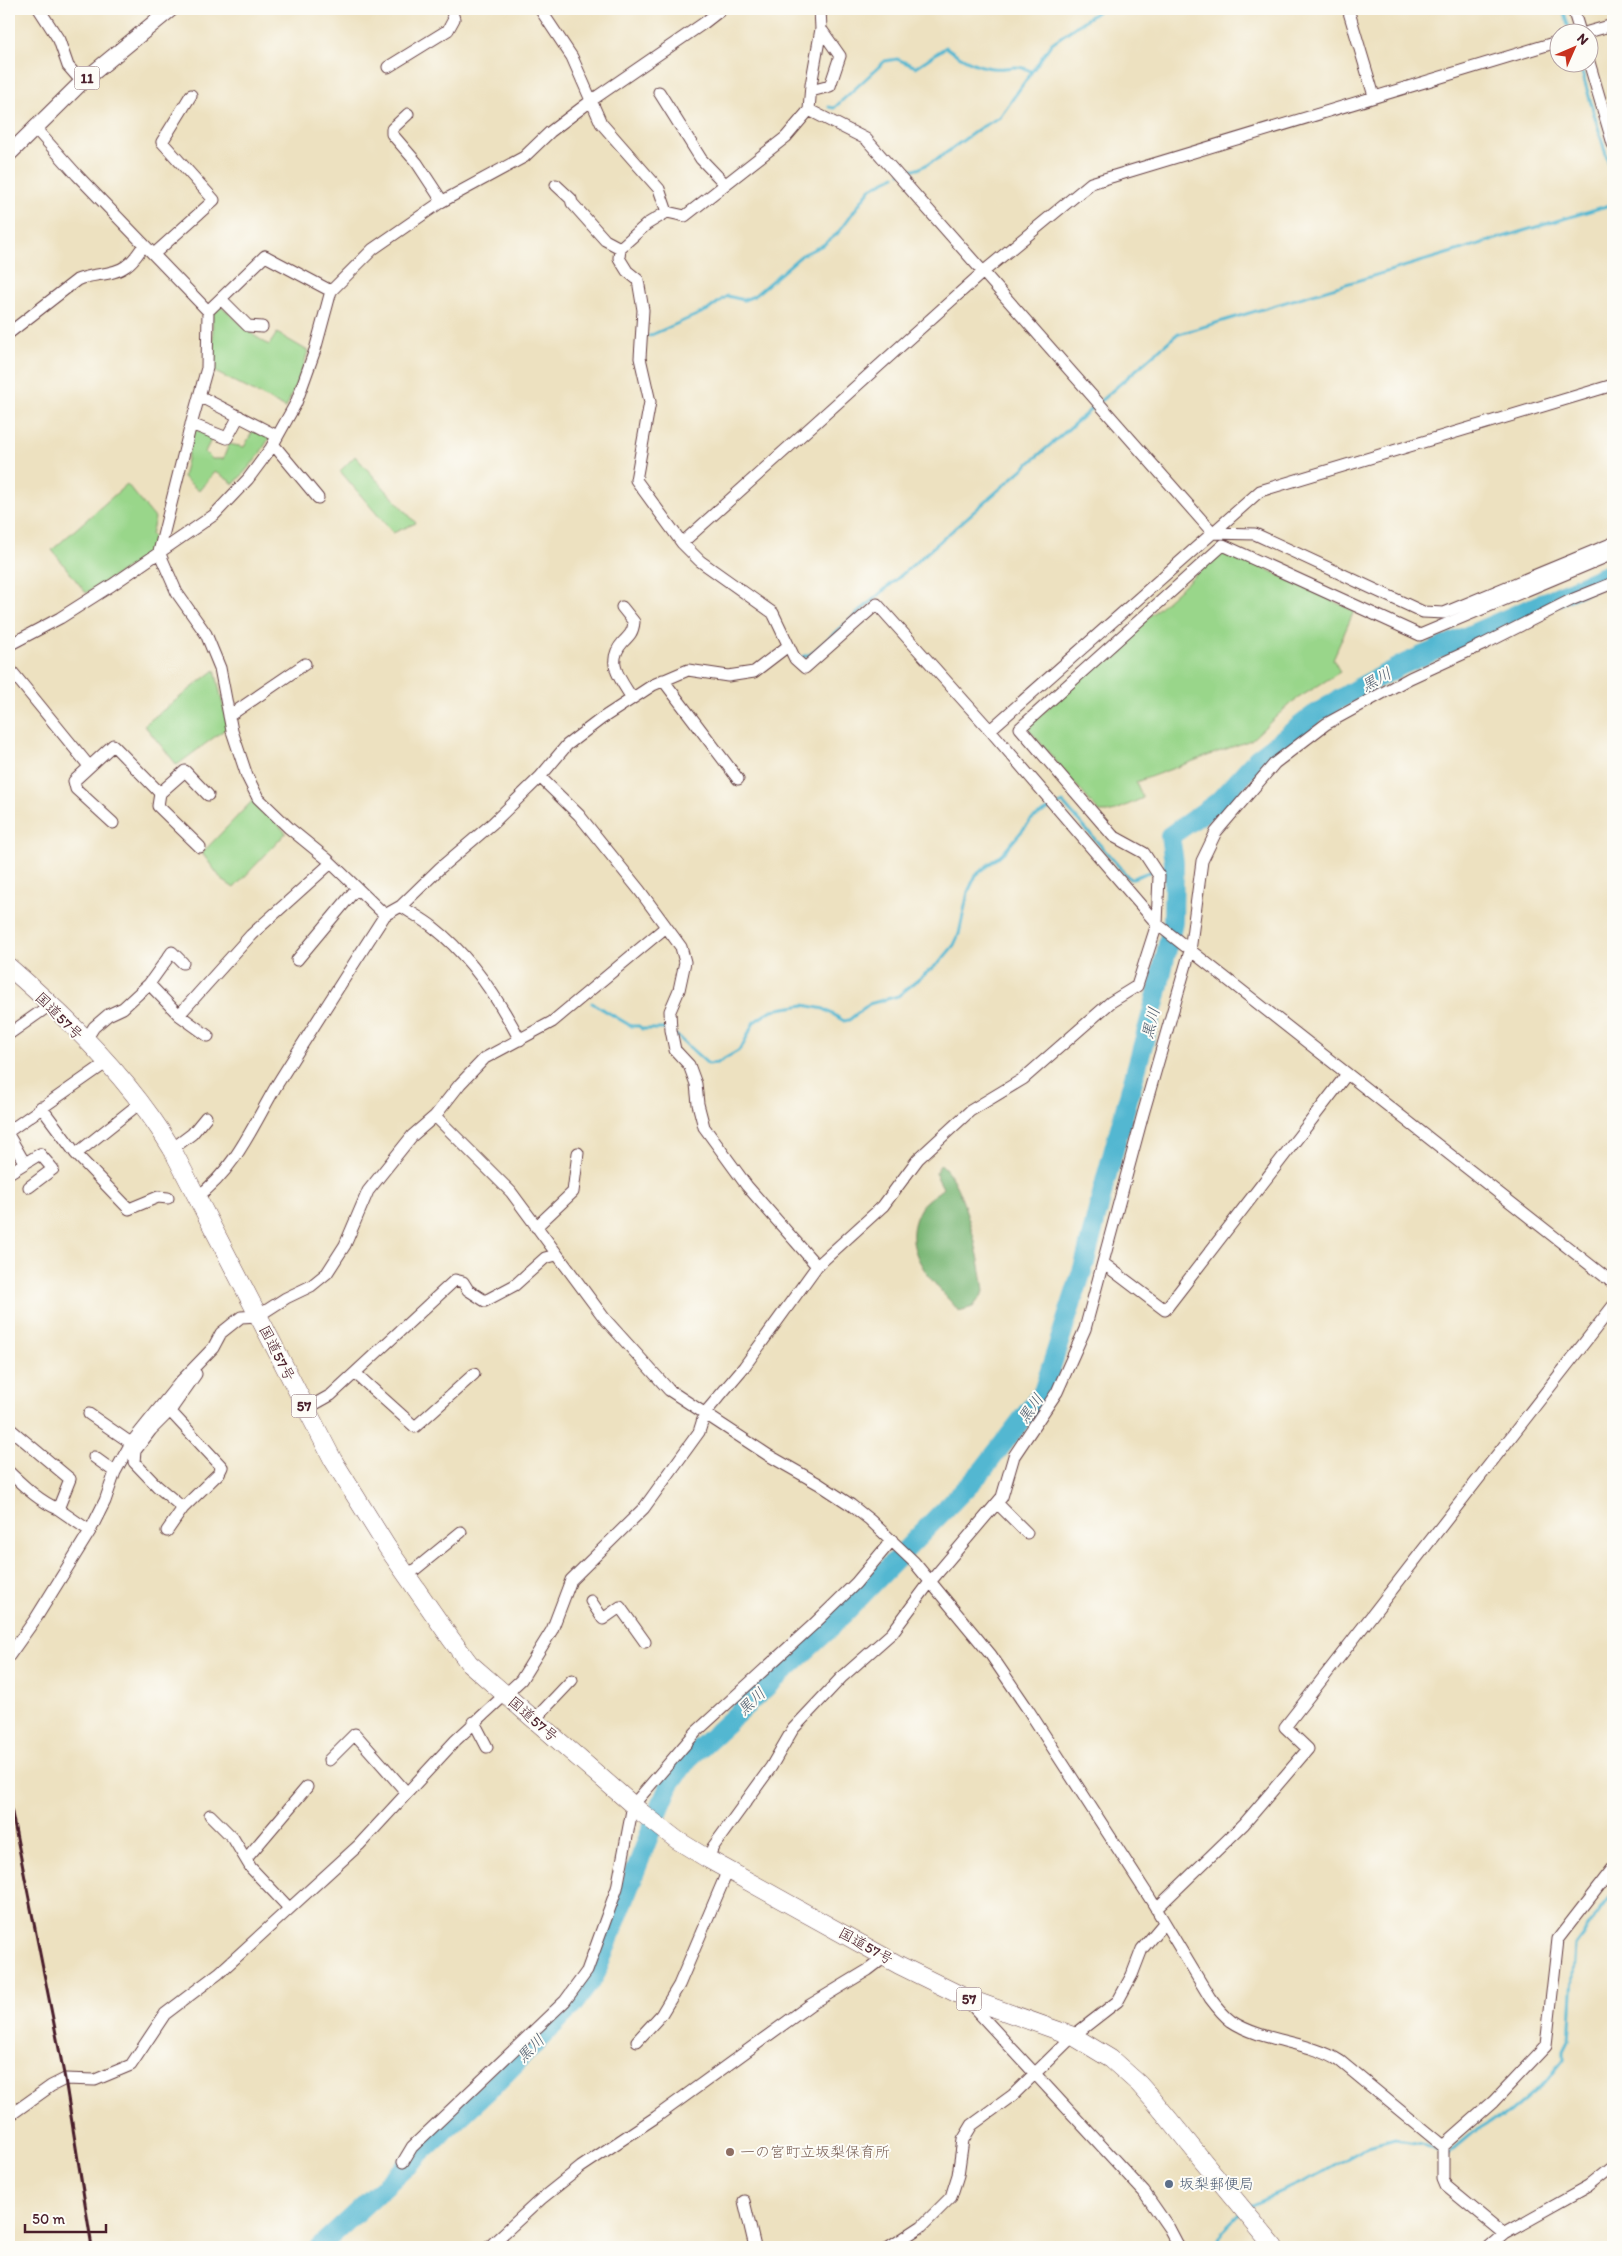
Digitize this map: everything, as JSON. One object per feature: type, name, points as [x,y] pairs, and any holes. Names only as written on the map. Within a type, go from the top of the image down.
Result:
[{"type":"highway","name":"国道57号","points":[[9,967],[50,1005],[106,1063],[140,1102],[172,1149],[306,1410],[364,1512],[407,1576],[470,1663],[638,1809],[667,1833],[708,1860],[884,1957],[964,1997],[1073,2036],[1111,2059],[1139,2084],[1274,2247]]},
{"type":"main road","name":"11","points":[[9,154],[34,127],[82,82],[171,9]]},
{"type":"street","points":[[39,9],[59,40],[68,66],[82,82]]},
{"type":"street","points":[[388,67],[448,30],[454,19],[450,9]]},
{"type":"street","points":[[540,9],[572,57],[601,123],[659,189],[667,212]]},
{"type":"street","points":[[9,645],[67,613],[214,515],[248,479],[275,440],[296,402],[315,350],[331,291],[374,249],[442,201],[524,157],[550,132],[592,100],[722,9]]},
{"type":"street","points":[[820,9],[821,30],[809,110],[786,137],[685,216],[667,212],[647,224],[620,248],[619,258],[627,271],[638,280],[644,310],[640,358],[650,402],[636,480],[682,543],[700,561],[773,612],[795,659],[805,668],[877,604],[990,730],[1156,924],[1613,1283]]},
{"type":"street","points":[[1348,9],[1374,96]]},
{"type":"street","points":[[1573,9],[1577,22]]},
{"type":"street","points":[[1600,29],[1613,25]]},
{"type":"street","points":[[811,91],[830,86],[840,56],[821,30]]},
{"type":"street","points":[[682,543],[983,272],[1091,183],[1550,44]]},
{"type":"street","points":[[1592,72],[1613,144]]},
{"type":"street","points":[[659,92],[701,158],[725,184]]},
{"type":"street","points":[[154,254],[214,200],[162,142],[191,95]]},
{"type":"street","points":[[809,110],[866,139],[1213,533],[1255,534],[1423,612],[1444,613],[1613,543]]},
{"type":"street","points":[[408,114],[392,129],[392,134],[417,163],[442,201]]},
{"type":"street","points":[[34,127],[77,175],[208,311],[207,368],[158,552],[177,593],[206,634],[220,668],[232,731],[247,776],[258,798],[289,828],[330,862],[385,915]]},
{"type":"street","points":[[556,185],[571,199],[572,203],[605,240],[620,248]]},
{"type":"street","points":[[9,332],[77,280],[86,276],[116,272],[125,268],[144,245]]},
{"type":"street","points":[[208,311],[265,256],[331,291]]},
{"type":"street","points":[[221,299],[248,326],[262,327]]},
{"type":"street","points":[[990,730],[1260,491],[1613,385]]},
{"type":"street","points":[[199,396],[239,416],[275,440],[318,498]]},
{"type":"street","points":[[191,424],[227,438],[239,416]]},
{"type":"street","points":[[9,2116],[51,2086],[65,2079],[95,2080],[131,2065],[164,2014],[220,1973],[359,1845],[474,1722],[521,1680],[552,1630],[571,1580],[644,1508],[699,1432],[705,1413],[744,1366],[817,1266],[883,1206],[918,1159],[970,1111],[1023,1079],[1111,1002],[1137,986],[1156,924],[1159,876],[1144,853],[1113,836],[1020,728],[1223,545],[1420,635],[1613,554]]},
{"type":"street","points":[[708,1860],[713,1847],[771,1767],[793,1729],[841,1678],[892,1633],[930,1582],[1002,1497],[1014,1456],[1057,1392],[1081,1338],[1104,1263],[1143,1114],[1190,951],[1202,861],[1216,832],[1275,763],[1326,724],[1366,700],[1571,600],[1613,583]]},
{"type":"street","points":[[622,607],[634,622],[633,632],[618,648],[614,660],[615,671],[632,698]]},
{"type":"street","points":[[197,1197],[220,1178],[240,1151],[278,1083],[385,915],[401,906],[440,868],[493,823],[540,777],[568,745],[632,698],[663,680],[688,670],[728,676],[754,672],[788,646]]},
{"type":"street","points":[[229,716],[306,664]]},
{"type":"street","points":[[9,668],[89,766]]},
{"type":"street","points":[[663,680],[738,779]]},
{"type":"street","points":[[113,823],[76,789],[74,781],[113,745],[160,793]]},
{"type":"street","points":[[200,847],[158,806],[160,793],[185,771],[208,795]]},
{"type":"street","points":[[540,777],[579,815],[640,891],[681,947],[685,962],[679,990],[670,1011],[671,1030],[675,1050],[690,1065],[696,1084],[698,1104],[704,1127],[747,1186],[817,1266]]},
{"type":"street","points":[[180,1015],[251,935],[330,862]]},
{"type":"street","points":[[297,960],[356,888]]},
{"type":"street","points":[[401,906],[433,928],[450,944],[487,986],[505,1012],[520,1040]]},
{"type":"street","points":[[183,1508],[157,1486],[134,1462],[135,1451],[170,1411],[222,1333],[241,1317],[258,1316],[281,1301],[311,1286],[327,1273],[341,1252],[368,1191],[412,1136],[436,1116],[460,1084],[485,1058],[552,1022],[666,927]]},
{"type":"street","points":[[84,1041],[94,1027],[108,1014],[123,1008],[149,984],[172,952],[182,963]]},
{"type":"street","points":[[149,984],[180,1015],[208,1036]]},
{"type":"street","points":[[9,1034],[50,1005]]},
{"type":"street","points":[[9,1131],[106,1063]]},
{"type":"street","points":[[1104,1263],[1165,1310],[1347,1074]]},
{"type":"street","points":[[76,1154],[140,1102]]},
{"type":"street","points":[[41,1107],[76,1154],[129,1209],[158,1197],[168,1198]]},
{"type":"street","points":[[436,1116],[511,1192],[605,1319],[638,1358],[669,1390],[768,1455],[851,1505],[892,1540],[914,1562],[999,1667],[1156,1908],[1210,1998],[1232,2022],[1287,2043],[1328,2053],[1443,2146]]},
{"type":"street","points":[[172,1149],[192,1134],[206,1117]]},
{"type":"street","points":[[9,1136],[24,1162]]},
{"type":"street","points":[[536,1226],[573,1192],[578,1152]]},
{"type":"street","points":[[9,1173],[24,1162],[40,1154],[53,1169],[29,1187]]},
{"type":"street","points":[[306,1410],[330,1395],[455,1280],[463,1282],[468,1290],[486,1301],[515,1285],[545,1258],[556,1255]]},
{"type":"street","points":[[1156,1908],[1244,1824],[1308,1748],[1286,1727],[1613,1306]]},
{"type":"street","points":[[9,1656],[36,1618],[90,1531],[115,1472],[131,1443],[181,1381],[212,1348]]},
{"type":"street","points":[[355,1373],[415,1427],[474,1374]]},
{"type":"street","points":[[167,1530],[183,1508],[220,1473],[222,1467],[170,1411]]},
{"type":"street","points":[[89,1414],[131,1443]]},
{"type":"street","points":[[9,1428],[70,1479],[58,1508]]},
{"type":"street","points":[[94,1457],[115,1472]]},
{"type":"street","points":[[9,1472],[32,1494],[45,1503],[58,1508],[90,1531]]},
{"type":"street","points":[[996,1503],[1025,1525]]},
{"type":"street","points":[[407,1576],[461,1532]]},
{"type":"street","points":[[403,2162],[412,2147],[565,2001],[588,1971],[617,1888],[638,1809],[696,1732],[856,1583],[892,1540]]},
{"type":"street","points":[[591,1601],[603,1618],[620,1607],[645,1642]]},
{"type":"street","points":[[534,1720],[572,1680]]},
{"type":"street","points":[[474,1722],[487,1747]]},
{"type":"street","points":[[329,1760],[355,1734],[407,1793]]},
{"type":"street","points":[[246,1860],[307,1786]]},
{"type":"street","points":[[210,1815],[233,1838],[246,1860],[289,1908]]},
{"type":"street","points":[[1504,2234],[1446,2186],[1443,2179],[1443,2146],[1493,2102],[1546,2046],[1558,1939],[1613,1868]]},
{"type":"street","points":[[638,2041],[661,2014],[679,1984],[728,1870]]},
{"type":"street","points":[[890,2247],[922,2226],[946,2204],[955,2189],[963,2140],[972,2125],[1013,2095],[1073,2036],[1118,2001],[1132,1975],[1142,1948],[1164,1923]]},
{"type":"street","points":[[489,2247],[541,2199],[581,2167],[656,2117],[810,2006],[868,1970],[884,1957]]},
{"type":"street","points":[[964,1997],[1144,2192],[1169,2228],[1179,2247]]},
{"type":"street","points":[[1490,2247],[1504,2234],[1588,2186],[1613,2167]]},
{"type":"street","points":[[744,2201],[755,2247]]},
{"type":"green space","points":[[220,305],[252,334],[269,345],[277,333],[308,351],[286,408],[211,370],[214,353],[212,315]]},
{"type":"green space","points":[[194,429],[213,436],[205,452],[212,459],[223,459],[229,444],[244,447],[254,429],[270,437],[257,458],[234,484],[215,471],[199,491],[183,477]]},
{"type":"green space","points":[[355,456],[416,523],[393,533],[340,471]]},
{"type":"green space","points":[[127,484],[155,518],[151,535],[154,538],[146,557],[86,593],[52,550]]},
{"type":"green space","points":[[1224,549],[1354,611],[1333,659],[1340,672],[1292,702],[1251,740],[1136,782],[1143,798],[1112,812],[1099,812],[1027,727]]},
{"type":"green space","points":[[215,670],[228,727],[177,765],[144,725]]},
{"type":"green space","points":[[255,798],[286,833],[234,888],[222,880],[202,853]]},
{"type":"green space","points":[[941,1164],[957,1188],[964,1205],[975,1243],[984,1292],[973,1307],[959,1311],[938,1288],[921,1263],[915,1250],[913,1236],[915,1222],[922,1206],[943,1188],[935,1173]]},
{"type":"waterway","points":[[900,173],[907,169],[918,169],[939,158],[980,128],[1000,117],[1052,43],[1101,9]]},
{"type":"waterway","points":[[1563,9],[1567,22]]},
{"type":"waterway","points":[[829,107],[834,108],[885,61],[897,59],[916,67],[946,47],[962,58],[986,67],[1021,67],[1031,71]]},
{"type":"waterway","points":[[1582,72],[1613,179]]},
{"type":"waterway","points":[[649,336],[708,310],[727,296],[744,300],[754,296],[802,255],[823,245],[837,234],[871,188],[895,176]]},
{"type":"waterway","points":[[802,657],[811,654],[1176,335],[1613,204]]},
{"type":"waterway","name":"黒川","points":[[319,2247],[491,2088],[572,2006],[595,1975],[670,1784],[688,1759],[825,1633],[982,1471],[1043,1392],[1085,1262],[1106,1178],[1156,998],[1173,922],[1174,862],[1170,836],[1218,802],[1257,759],[1314,715],[1358,688],[1404,664],[1613,572]]},
{"type":"waterway","points":[[1059,805],[1063,803],[1130,879],[1152,871]]},
{"type":"waterway","points":[[676,1035],[708,1064],[717,1063],[738,1051],[754,1022],[772,1010],[804,1005],[824,1009],[844,1021],[849,1020],[869,1004],[898,996],[940,962],[954,945],[959,934],[968,892],[976,875],[1005,851],[1032,819],[1053,807]]},
{"type":"waterway","points":[[1158,869],[1174,862]]},
{"type":"waterway","points":[[592,1003],[631,1026],[639,1026],[642,1029],[664,1029],[669,1031]]},
{"type":"waterway","points":[[1447,2154],[1472,2133],[1490,2122],[1503,2118],[1550,2078],[1564,2060],[1564,2050],[1569,2040],[1575,1945],[1613,1893]]},
{"type":"waterway","points":[[1248,2206],[1320,2174],[1369,2146],[1395,2139],[1422,2143],[1439,2151]]},
{"type":"waterway","points":[[1216,2247],[1222,2231],[1239,2214]]},
{"type":"railway","points":[[9,1798],[65,2079],[92,2247]]},
{"type":"place","name":"一の宮町立坂梨保育所","points":[[730,2152]]},
{"type":"place","name":"坂梨郵便局","points":[[1169,2184]]}]
